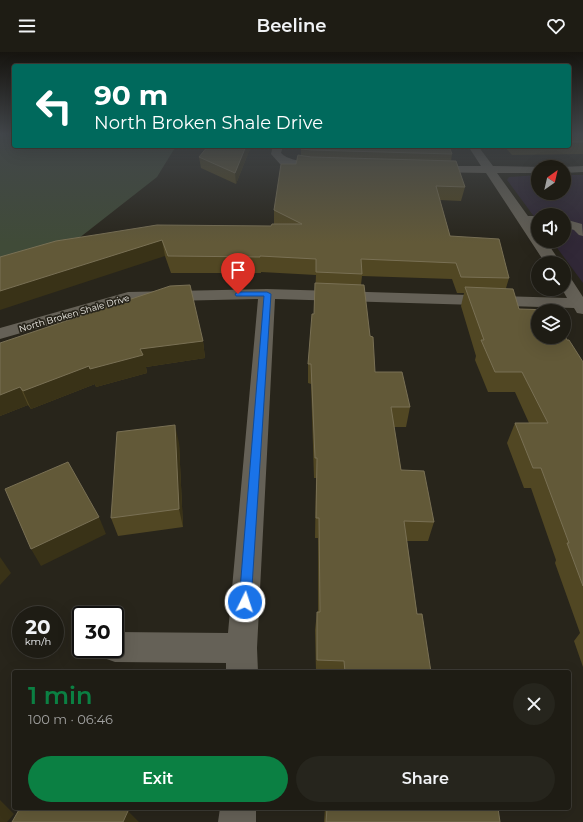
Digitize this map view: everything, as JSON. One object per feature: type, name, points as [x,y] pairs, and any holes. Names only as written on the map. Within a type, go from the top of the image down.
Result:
[{"type":"street","points":[[490,171],[531,229]]},
{"type":"street","points":[[571,291],[581,306]]},
{"type":"street","points":[[124,648],[242,660],[267,294]]},
{"type":"street","name":"North Broken Shale Drive","points":[[0,334],[128,297],[267,294],[581,306]]},
{"type":"street","points":[[237,822],[238,810]]},
{"type":"lane","points":[[525,220],[531,220]]},
{"type":"lane","points":[[571,225],[578,227],[583,232]]},
{"type":"shaded area","points":[[531,175],[531,200],[571,200],[571,175],[583,175],[583,283],[571,267],[571,256],[563,256],[557,248],[571,248],[571,208],[531,208],[531,213],[507,180],[509,177]]},
{"type":"green space","points":[[0,171],[161,171],[157,177],[74,242],[0,261]]},
{"type":"building","points":[[280,171],[459,171],[465,187],[436,186],[450,236],[499,239],[509,278],[461,277],[456,263],[361,259],[362,274],[316,272],[316,259],[260,256],[168,256],[162,240],[0,291],[0,257],[56,241],[157,225],[271,226],[272,224],[302,224],[274,210]]},
{"type":"building","points":[[315,283],[364,285],[370,336],[373,337],[375,372],[402,372],[410,407],[391,407],[401,470],[424,471],[434,522],[404,521],[417,614],[422,614],[431,670],[345,670],[344,661],[317,660],[317,612],[320,612],[319,518],[316,518],[317,458],[315,458],[311,364],[308,364],[312,314],[314,314]]},
{"type":"building","points":[[190,285],[203,341],[140,349],[143,355],[90,369],[89,366],[23,391],[20,387],[0,395],[0,343],[170,286]]},
{"type":"building","points":[[465,287],[513,289],[519,309],[531,309],[531,344],[571,343],[583,362],[583,586],[567,543],[569,543],[541,468],[533,468],[515,423],[548,423],[522,372],[495,372],[481,340],[484,340]]},
{"type":"building","points":[[175,425],[179,509],[111,518],[117,432]]},
{"type":"building","points":[[68,462],[99,517],[31,549],[5,489]]},
{"type":"building","points":[[19,810],[128,811],[123,822],[12,822]]},
{"type":"building","points":[[327,810],[498,810],[500,822],[326,822]]},
{"type":"route","points":[[238,294],[267,294],[245,602]]}]
